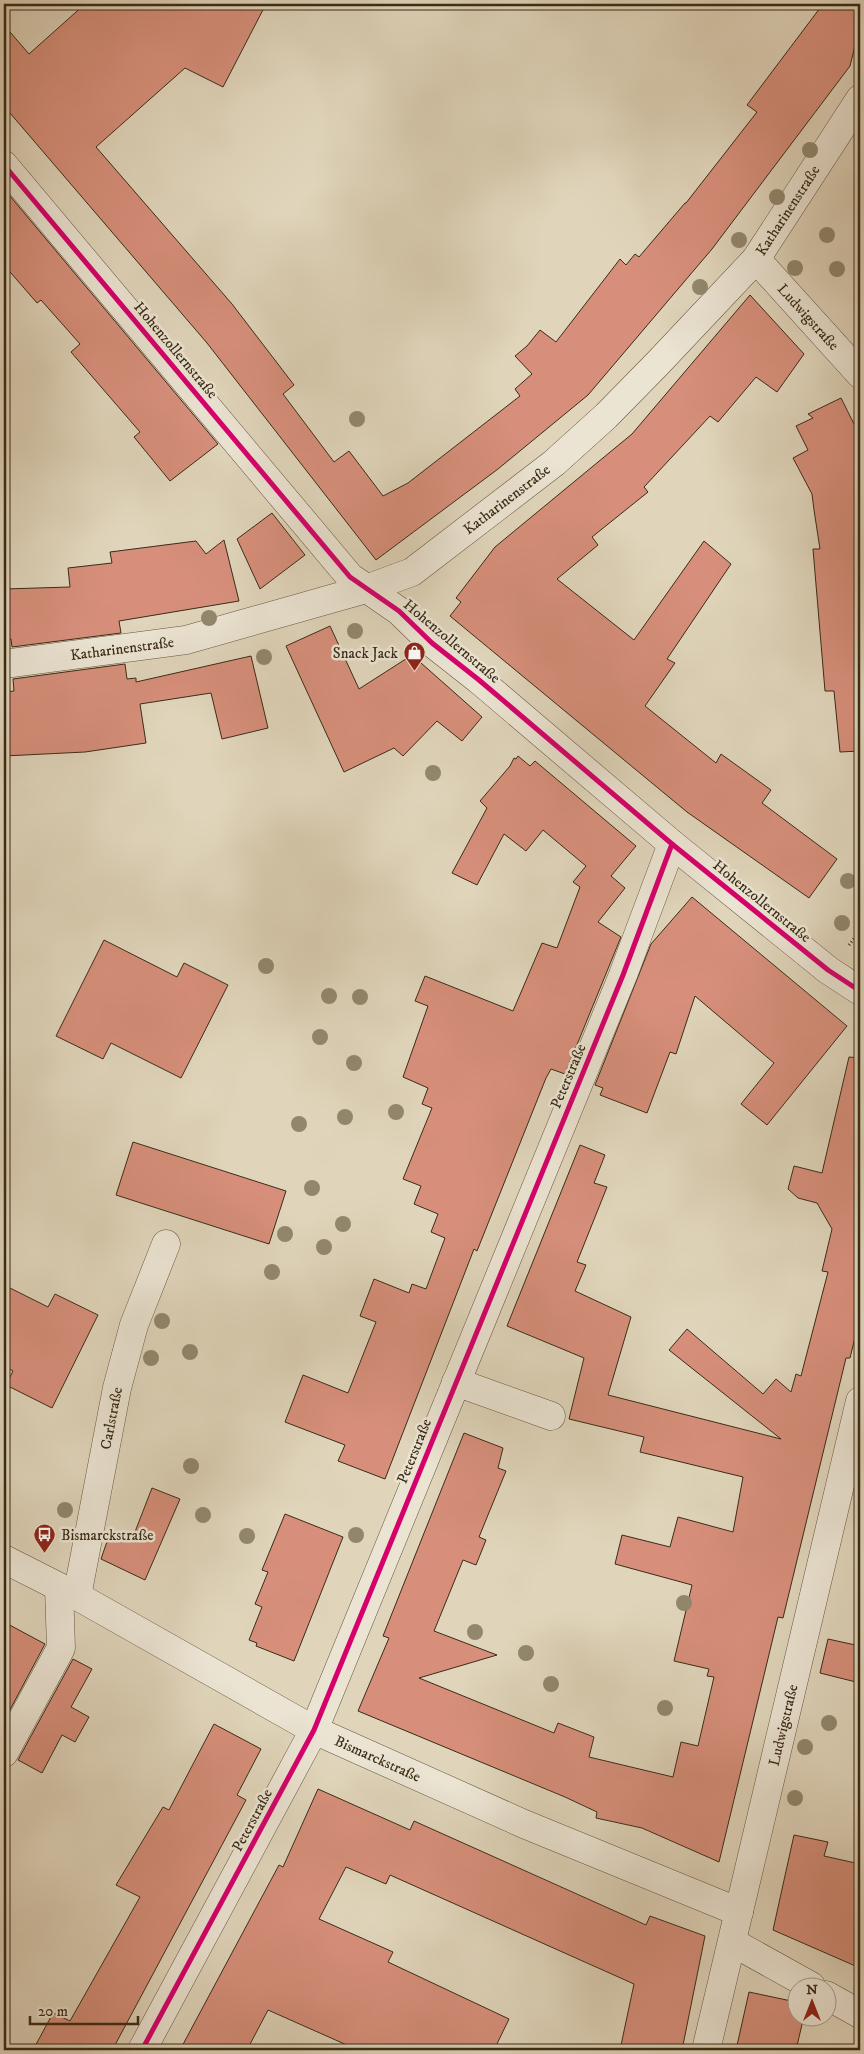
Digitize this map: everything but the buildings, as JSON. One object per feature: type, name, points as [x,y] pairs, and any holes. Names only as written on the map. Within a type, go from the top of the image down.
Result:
[{"type":"street","name":"Katharinenstraße","points":[[4,664],[186,640],[366,589],[412,572],[554,463],[612,409],[756,259],[860,99]]},
{"type":"street","name":"Hohenzollernstraße","points":[[4,165],[350,577],[399,611],[432,643],[486,686],[672,844],[828,970],[860,991]]},
{"type":"street","name":"Ludwigstraße","points":[[756,259],[860,374]]},
{"type":"street","name":"Peterstraße","points":[[142,2050],[314,1730],[623,975],[672,844]]},
{"type":"street","name":"Carlstraße","points":[[4,1753],[61,1648],[68,1592],[134,1325],[166,1244]]},
{"type":"street","points":[[456,1382],[551,1416]]},
{"type":"street","name":"Ludwigstraße","points":[[706,2050],[860,1401]]},
{"type":"street","name":"Bismarckstraße","points":[[4,1560],[68,1592],[314,1730],[524,1824],[739,1912]]},
{"type":"street","points":[[732,1942],[793,1976]]},
{"type":"street","points":[[836,2001],[860,2014]]},
{"type":"cycle path","points":[[4,165],[350,577],[399,611],[432,643],[479,680],[672,844],[828,970],[860,991]]},
{"type":"cycle path","points":[[142,2050],[314,1730],[623,975],[672,844]]},
{"type":"place","name":"Snack Jack","points":[[414,672]]},
{"type":"place","name":"Bismarckstraße","points":[[45,1554]]}]
